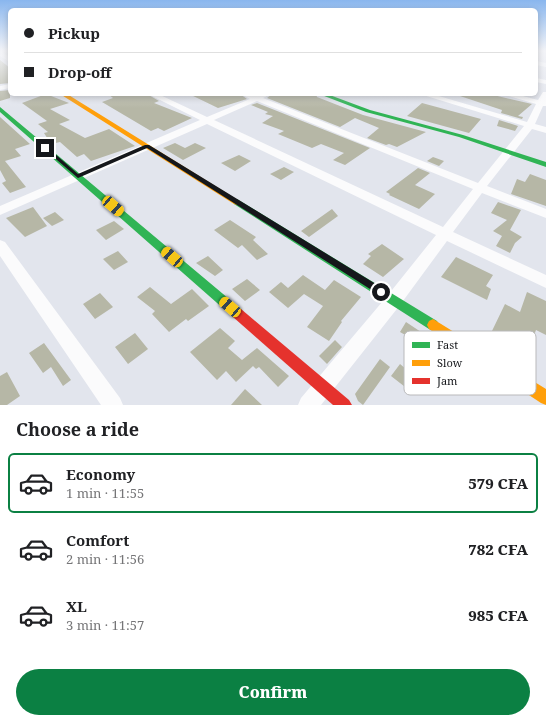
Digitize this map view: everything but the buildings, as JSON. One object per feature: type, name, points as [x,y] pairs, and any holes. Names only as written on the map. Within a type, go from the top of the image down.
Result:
[{"type":"street","points":[[66,96],[442,331]]},
{"type":"street","points":[[156,96],[546,282]]},
{"type":"street","points":[[249,96],[546,214]]},
{"type":"street","points":[[0,211],[263,96]]},
{"type":"street","points":[[327,96],[368,111],[461,136],[546,165]]},
{"type":"street","points":[[431,96],[546,130]]},
{"type":"street","points":[[308,405],[394,300],[444,233],[530,125],[544,100],[519,96]]},
{"type":"street","points":[[0,109],[344,405]]},
{"type":"street","points":[[0,245],[52,321],[113,405]]},
{"type":"street","points":[[536,392],[546,398]]},
{"type":"traffic: fast","points":[[327,96],[368,111],[461,136],[546,165]]},
{"type":"traffic: fast","points":[[0,109],[237,313]]},
{"type":"traffic: fast","points":[[237,202],[433,325]]},
{"type":"traffic: slow","points":[[66,96],[237,202]]},
{"type":"traffic: slow","points":[[433,325],[442,331]]},
{"type":"traffic: slow","points":[[536,392],[546,398]]},
{"type":"traffic: jam","points":[[237,313],[344,405]]},
{"type":"route","points":[[45,148],[78,176],[147,146],[381,292]]}]
